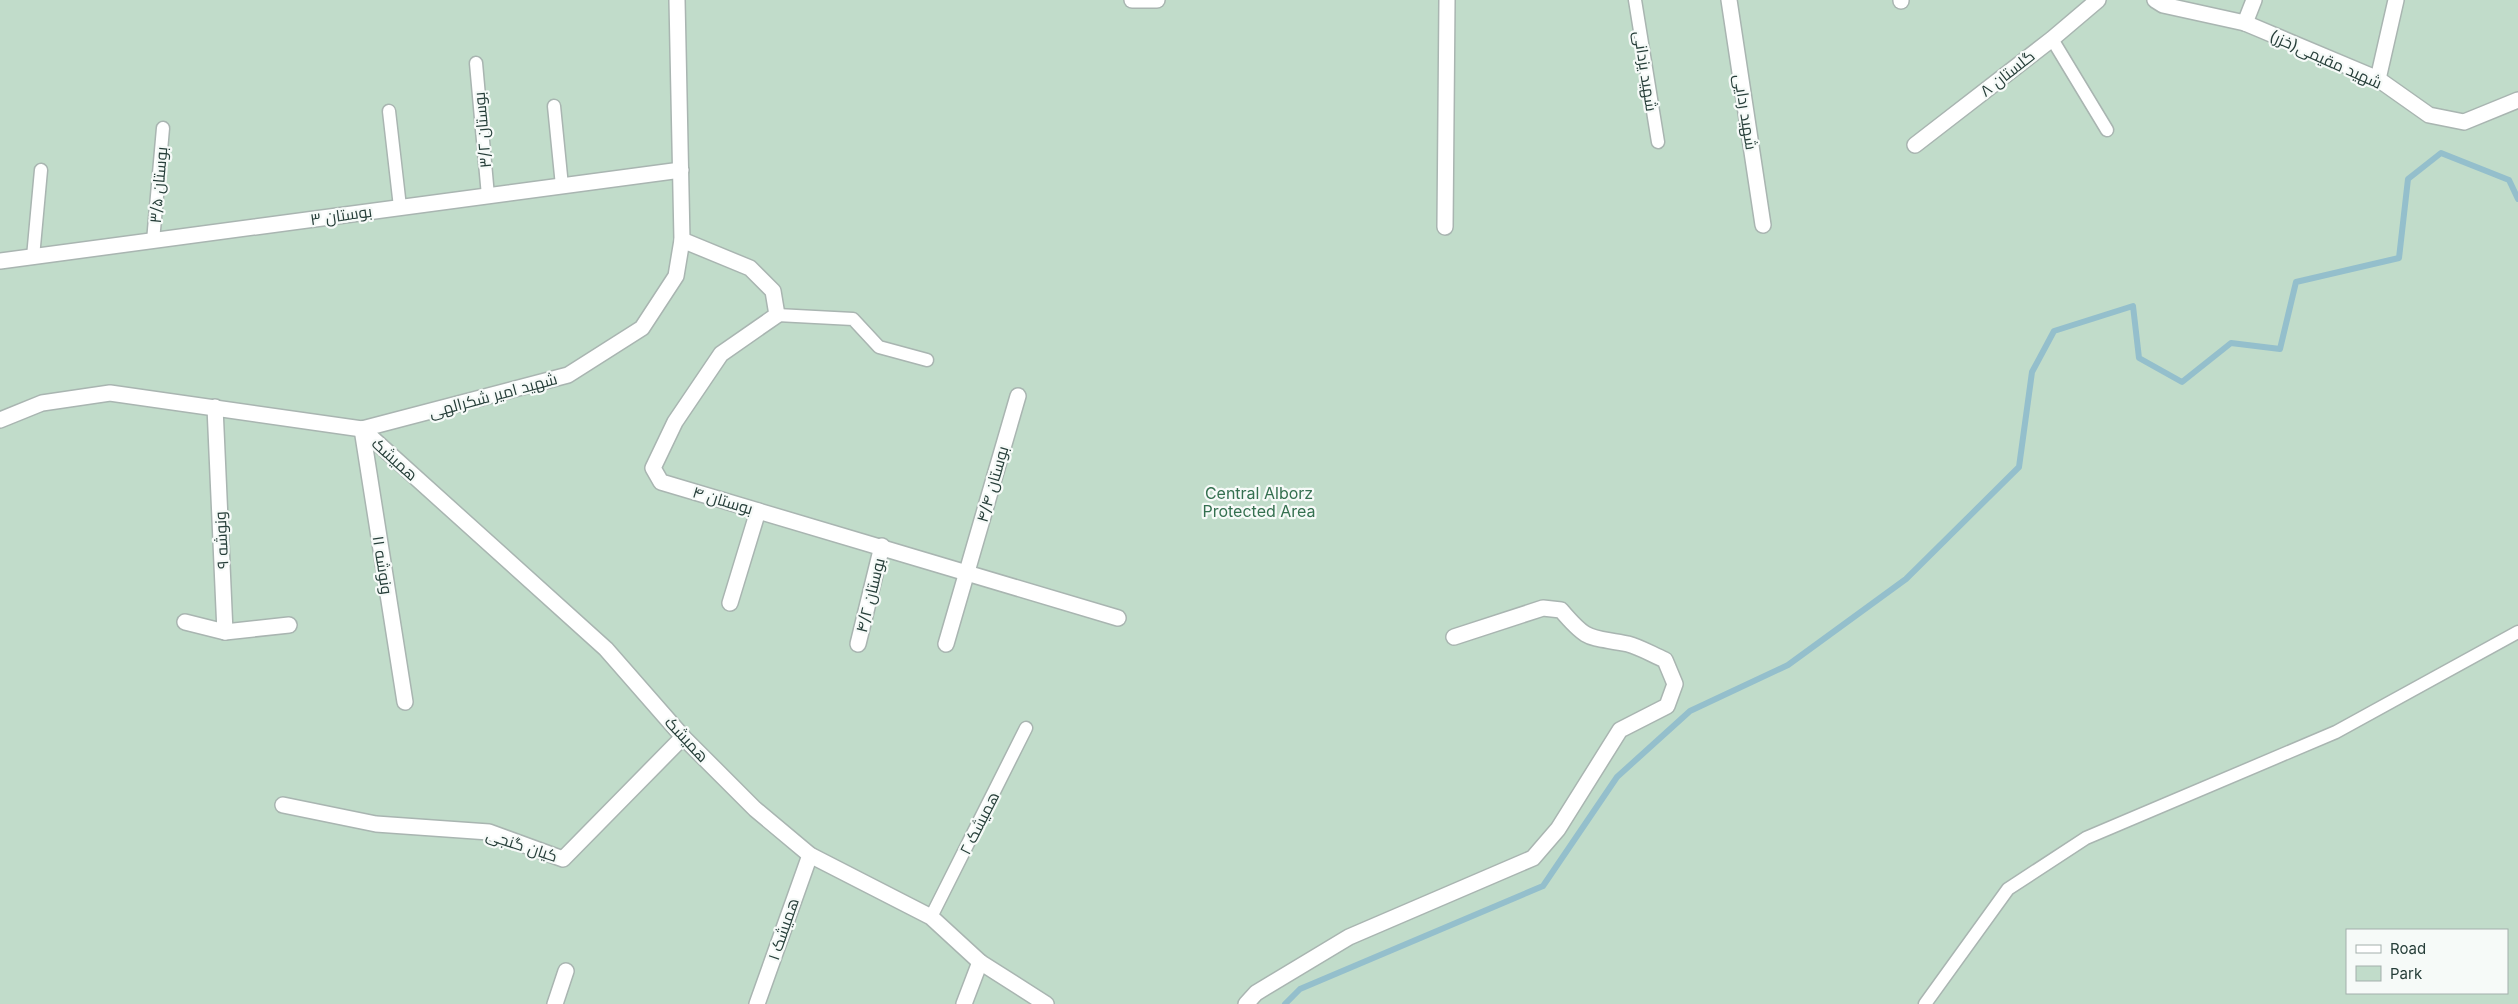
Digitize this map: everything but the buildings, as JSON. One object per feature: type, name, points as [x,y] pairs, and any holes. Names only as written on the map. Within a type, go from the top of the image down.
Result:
[{"type":"street","name":"شهید امیر شکرالهی","points":[[0,420],[42,403],[110,393],[362,429],[568,376],[642,328],[676,276],[682,240],[677,0]]},
{"type":"street","points":[[1135,1],[1157,0]]},
{"type":"street","points":[[1445,227],[1447,0]]},
{"type":"street","name":"شهید ردایی","points":[[1729,0],[1763,225]]},
{"type":"street","name":"گلستان ۸","points":[[1916,145],[2052,39],[2098,0]]},
{"type":"street","name":"شهید مقیمی(‌خزر)","points":[[2155,0],[2163,5],[2245,23],[2378,80],[2429,115],[2464,122],[2518,100]]},
{"type":"street","points":[[2245,23],[2254,0]]},
{"type":"street","points":[[2378,80],[2396,0]]},
{"type":"street","name":"بوستان ۳","points":[[0,261],[681,170]]},
{"type":"street","points":[[682,240],[750,268],[773,291],[777,315]]},
{"type":"street","name":"بوستان ۴","points":[[777,315],[721,354],[675,422],[653,468],[661,482],[882,546],[1118,618]]},
{"type":"street","name":"بوستان ۴/۴","points":[[946,644],[1018,396]]},
{"type":"street","name":"ونوشه ۹","points":[[215,407],[225,632]]},
{"type":"street","name":"ونوشه ۱۱","points":[[362,429],[405,702]]},
{"type":"street","name":"همیشک","points":[[362,429],[606,648],[683,737],[755,809],[810,855],[931,917],[980,962],[1046,1004]]},
{"type":"street","points":[[730,603],[758,511]]},
{"type":"street","name":"بوستان ۴/۲","points":[[858,644],[882,546]]},
{"type":"street","points":[[1246,1004],[1256,993],[1349,937],[1533,858],[1558,829],[1620,730],[1667,706],[1675,684],[1665,660],[1630,644],[1594,640],[1577,629],[1561,610],[1543,608],[1454,637]]},
{"type":"street","points":[[185,622],[225,632],[289,624]]},
{"type":"street","name":"کیان گنجی","points":[[283,805],[376,824],[489,832],[563,859],[683,737]]},
{"type":"street","name":"همیشک ۱","points":[[757,1004],[810,855]]},
{"type":"street","points":[[964,1004],[980,962]]},
{"type":"street","points":[[555,1004],[566,971]]},
{"type":"lane","name":"شهید یزدانی","points":[[1635,0],[1658,142]]},
{"type":"lane","points":[[2052,39],[2107,130]]},
{"type":"lane","name":"بوستان ۳/۲","points":[[476,64],[488,196]]},
{"type":"lane","points":[[554,106],[562,186]]},
{"type":"lane","points":[[389,111],[400,208]]},
{"type":"lane","name":"بوستان ۳/۵","points":[[153,241],[163,128]]},
{"type":"lane","points":[[33,257],[41,170]]},
{"type":"lane","points":[[777,315],[853,320],[879,347],[927,360]]},
{"type":"lane","points":[[1925,1004],[2008,889],[2086,838],[2336,732],[2518,632]]},
{"type":"lane","name":"همیشک ۲","points":[[931,917],[1026,728]]},
{"type":"green space","name":"Central Alborz Protected Area","points":[[0,0],[2518,0],[2518,1004],[0,1004]]},
{"type":"waterway","points":[[1285,1004],[1300,989],[1543,886],[1617,777],[1690,711],[1788,665],[1906,579],[2019,467],[2032,372],[2054,331],[2133,306],[2139,358],[2182,382],[2231,343],[2280,349],[2296,282],[2399,258],[2408,179],[2441,153],[2509,180],[2518,199]]}]
